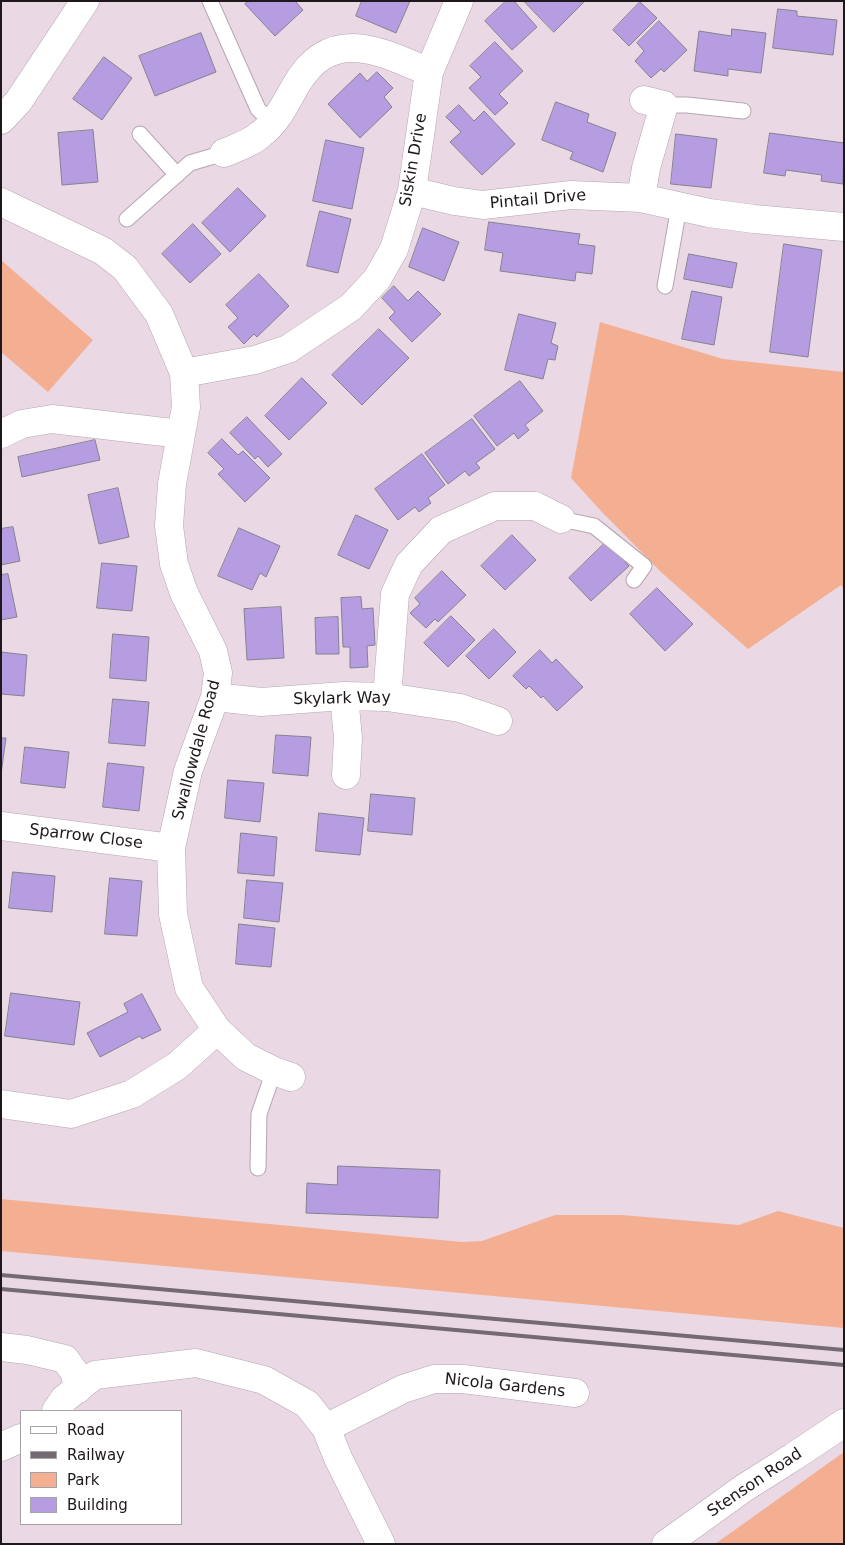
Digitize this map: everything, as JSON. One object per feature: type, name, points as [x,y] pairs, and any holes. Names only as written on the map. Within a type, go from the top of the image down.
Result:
[{"type":"street","points":[[1,120],[18,102],[85,1]]},
{"type":"street","name":"Siskin Drive","points":[[184,372],[255,360],[288,349],[351,307],[377,280],[394,249],[412,191],[430,72],[459,1]]},
{"type":"street","points":[[224,153],[261,134],[272,123],[284,108],[297,83],[320,56],[334,51],[359,48],[384,52],[430,72]]},
{"type":"street","points":[[641,198],[654,102]]},
{"type":"street","name":"Pintail Drive","points":[[412,191],[454,201],[483,204],[571,195],[641,198],[679,207],[754,219],[844,227]]},
{"type":"street","name":"Swallowdale Road","points":[[1,202],[103,251],[125,268],[159,314],[184,372],[186,406],[172,484],[168,526],[174,564],[184,593],[214,652],[218,673],[214,697],[188,771],[171,848],[173,914],[189,988],[217,1030],[246,1057],[282,1074]]},
{"type":"street","points":[[1,434],[22,424],[52,419],[181,434]]},
{"type":"street","points":[[387,696],[395,594],[408,564],[441,530],[495,506],[535,506],[561,519]]},
{"type":"street","points":[[344,696],[348,738],[346,775]]},
{"type":"street","name":"Skylark Way","points":[[214,697],[261,702],[344,696],[387,696],[460,708],[498,721]]},
{"type":"street","name":"Sparrow Close","points":[[1,826],[171,848]]},
{"type":"street","points":[[1,1104],[71,1114],[132,1094],[177,1066],[217,1030]]},
{"type":"street","points":[[1,1347],[27,1350],[65,1359],[75,1373],[78,1389]]},
{"type":"street","points":[[57,1410],[64,1399],[95,1374],[196,1364],[264,1380],[307,1404],[326,1428],[338,1458],[381,1544]]},
{"type":"street","name":"Nicola Gardens","points":[[326,1428],[403,1388],[434,1379],[463,1379],[575,1393]]},
{"type":"street","name":"Stenson Road","points":[[666,1544],[744,1488],[843,1423]]},
{"type":"street","points":[[1,1447],[20,1438]]},
{"type":"lane","points":[[210,1],[258,110],[272,123]]},
{"type":"lane","points":[[654,102],[743,111]]},
{"type":"lane","points":[[140,134],[177,175]]},
{"type":"lane","points":[[127,219],[190,163],[224,153]]},
{"type":"lane","points":[[665,286],[679,207]]},
{"type":"lane","points":[[561,519],[594,526],[644,566],[634,580]]},
{"type":"lane","points":[[258,1168],[259,1114],[282,1074]]},
{"type":"green space","points":[[1,260],[93,340],[48,392],[1,352]]},
{"type":"green space","points":[[600,322],[723,359],[844,372],[844,590],[841,585],[748,649],[662,573],[601,511],[571,478]]},
{"type":"green space","points":[[1,1199],[462,1242],[482,1241],[555,1215],[622,1215],[739,1225],[778,1211],[844,1228],[844,1328],[1,1251]]},
{"type":"green space","points":[[844,1452],[844,1544],[715,1544]]},
{"type":"building","points":[[249,1],[295,1],[303,10],[275,36],[245,4]]},
{"type":"building","points":[[362,1],[410,1],[396,33],[356,16]]},
{"type":"building","points":[[506,1],[514,1],[537,27],[512,50],[485,21]]},
{"type":"building","points":[[524,1],[584,1],[584,2],[554,32]]},
{"type":"building","points":[[640,2],[657,18],[629,46],[613,30]]},
{"type":"building","points":[[778,9],[797,11],[797,16],[837,20],[833,55],[773,48]]},
{"type":"building","points":[[659,21],[687,50],[664,72],[661,69],[651,78],[635,61],[644,51],[637,43]]},
{"type":"building","points":[[732,29],[766,33],[761,73],[728,69],[728,76],[694,71],[699,31],[731,36]]},
{"type":"building","points":[[201,33],[216,72],[155,96],[139,56]]},
{"type":"building","points":[[495,42],[523,71],[499,94],[508,103],[495,115],[469,88],[481,77],[470,66]]},
{"type":"building","points":[[104,57],[132,78],[102,120],[73,99]]},
{"type":"building","points":[[377,72],[393,88],[384,97],[392,107],[360,138],[328,104],[360,73],[367,81]]},
{"type":"building","points":[[556,102],[589,114],[587,122],[616,133],[603,172],[570,159],[573,152],[542,140]]},
{"type":"building","points":[[459,105],[474,121],[484,111],[515,144],[482,175],[450,142],[461,132],[446,117]]},
{"type":"building","points":[[93,130],[98,182],[62,185],[58,133]]},
{"type":"building","points":[[770,133],[844,143],[843,184],[821,181],[822,175],[786,170],[785,176],[764,173]]},
{"type":"building","points":[[676,134],[717,139],[711,188],[671,184]]},
{"type":"building","points":[[326,140],[364,148],[352,209],[313,201]]},
{"type":"building","points":[[238,188],[266,216],[230,252],[202,223]]},
{"type":"building","points":[[320,211],[351,219],[338,273],[307,266]]},
{"type":"building","points":[[489,222],[580,234],[578,244],[595,246],[592,274],[576,272],[575,281],[500,271],[503,253],[485,250]]},
{"type":"building","points":[[193,224],[221,254],[190,283],[162,254]]},
{"type":"building","points":[[423,228],[459,242],[444,281],[409,267]]},
{"type":"building","points":[[784,244],[822,250],[808,357],[770,352]]},
{"type":"building","points":[[689,254],[737,263],[732,288],[684,279]]},
{"type":"building","points":[[259,274],[289,306],[257,337],[254,334],[244,344],[228,327],[238,318],[226,305]]},
{"type":"building","points":[[394,286],[408,301],[418,291],[441,314],[412,342],[389,318],[395,312],[382,298]]},
{"type":"building","points":[[692,291],[722,297],[714,345],[682,339]]},
{"type":"building","points":[[519,314],[556,323],[551,343],[558,346],[555,360],[548,359],[543,379],[505,370]]},
{"type":"building","points":[[379,329],[409,358],[362,405],[332,375]]},
{"type":"building","points":[[302,378],[327,403],[289,440],[265,416]]},
{"type":"building","points":[[520,381],[543,411],[525,425],[529,430],[518,439],[514,433],[497,446],[474,416]]},
{"type":"building","points":[[247,417],[282,454],[268,467],[258,456],[255,459],[230,433]]},
{"type":"building","points":[[472,419],[495,449],[476,463],[480,468],[469,476],[465,471],[448,484],[425,453]]},
{"type":"building","points":[[222,439],[238,455],[243,451],[270,478],[245,502],[218,474],[224,469],[208,453]]},
{"type":"building","points":[[95,440],[100,460],[22,477],[18,457]]},
{"type":"building","points":[[422,454],[445,485],[428,498],[431,503],[419,512],[415,507],[398,520],[375,489]]},
{"type":"building","points":[[118,488],[129,537],[99,544],[88,495]]},
{"type":"building","points":[[356,515],[388,530],[369,569],[338,555]]},
{"type":"building","points":[[13,527],[20,561],[1,565],[1,529]]},
{"type":"building","points":[[239,528],[280,546],[266,577],[260,573],[252,590],[218,576]]},
{"type":"building","points":[[512,535],[536,560],[505,590],[481,566]]},
{"type":"building","points":[[606,542],[629,566],[591,601],[569,578]]},
{"type":"building","points":[[102,563],[137,566],[132,611],[97,608]]},
{"type":"building","points":[[442,571],[466,595],[438,622],[435,619],[426,628],[410,613],[420,604],[415,598]]},
{"type":"building","points":[[8,574],[17,617],[1,620],[1,575]]},
{"type":"building","points":[[657,588],[693,624],[665,651],[630,614]]},
{"type":"building","points":[[361,597],[362,609],[373,608],[375,645],[367,646],[368,667],[350,668],[350,647],[343,647],[341,598]]},
{"type":"building","points":[[281,607],[284,658],[247,660],[244,609]]},
{"type":"building","points":[[451,616],[475,640],[448,667],[424,643]]},
{"type":"building","points":[[338,617],[339,654],[316,654],[315,618]]},
{"type":"building","points":[[494,629],[516,652],[489,679],[466,656]]},
{"type":"building","points":[[113,634],[149,637],[146,681],[110,678]]},
{"type":"building","points":[[540,650],[552,663],[556,659],[583,687],[557,711],[543,696],[541,698],[529,686],[526,689],[513,676]]},
{"type":"building","points":[[1,652],[27,655],[24,696],[1,694]]},
{"type":"building","points":[[113,699],[149,702],[145,746],[109,743]]},
{"type":"building","points":[[276,735],[311,737],[308,776],[273,773]]},
{"type":"building","points":[[1,738],[6,738],[1,774]]},
{"type":"building","points":[[25,747],[69,752],[65,788],[21,783]]},
{"type":"building","points":[[108,763],[144,767],[139,811],[103,807]]},
{"type":"building","points":[[228,780],[264,783],[260,822],[225,818]]},
{"type":"building","points":[[371,794],[415,798],[412,835],[368,831]]},
{"type":"building","points":[[319,813],[364,818],[360,855],[316,851]]},
{"type":"building","points":[[241,833],[277,837],[274,876],[238,873]]},
{"type":"building","points":[[13,872],[55,876],[52,912],[9,908]]},
{"type":"building","points":[[110,878],[142,881],[137,936],[105,934]]},
{"type":"building","points":[[247,880],[283,883],[279,922],[244,918]]},
{"type":"building","points":[[239,924],[275,928],[271,967],[236,964]]},
{"type":"building","points":[[11,993],[80,1002],[74,1045],[5,1036]]},
{"type":"building","points":[[142,994],[161,1030],[142,1039],[140,1036],[100,1057],[87,1033],[128,1012],[124,1004]]},
{"type":"building","points":[[338,1166],[440,1170],[438,1218],[306,1213],[307,1183],[337,1185]]},
{"type":"railway","points":[[1,1275],[844,1350]]},
{"type":"railway","points":[[1,1289],[844,1365]]}]
